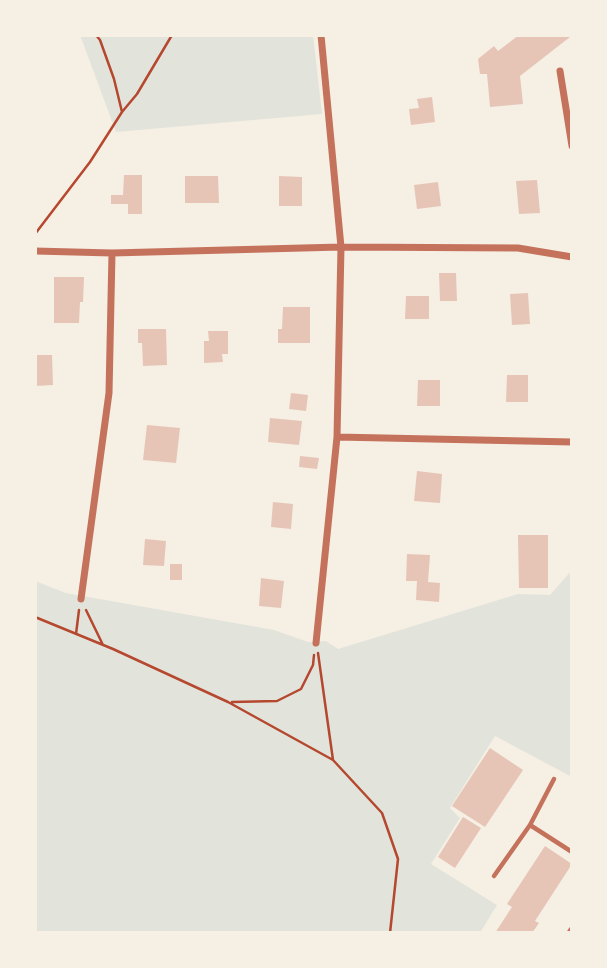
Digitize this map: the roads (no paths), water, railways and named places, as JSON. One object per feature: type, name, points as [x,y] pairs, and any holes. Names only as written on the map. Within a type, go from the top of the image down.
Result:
[{"type":"street","points":[[316,643],[338,436],[341,247],[321,35]]},
{"type":"street","points":[[560,71],[572,146]]},
{"type":"street","points":[[35,251],[112,253],[341,247],[518,248],[572,257]]},
{"type":"street","points":[[81,599],[109,393],[112,253]]},
{"type":"street","points":[[338,436],[572,442]]},
{"type":"lane","points":[[494,876],[530,824],[554,779]]},
{"type":"lane","points":[[530,824],[572,852]]}]
